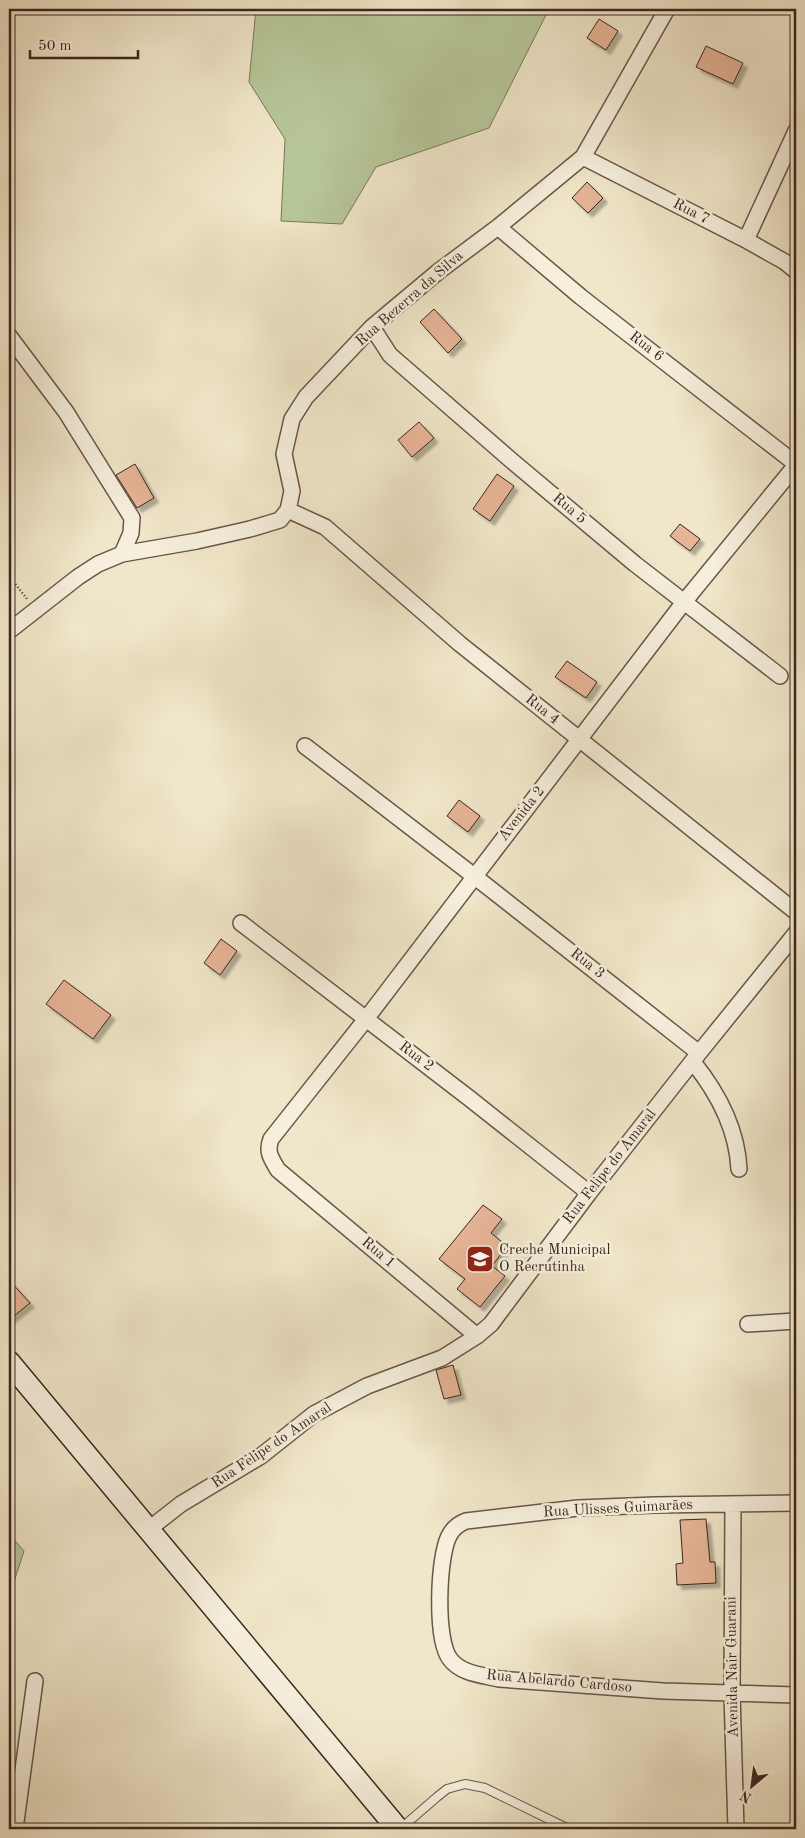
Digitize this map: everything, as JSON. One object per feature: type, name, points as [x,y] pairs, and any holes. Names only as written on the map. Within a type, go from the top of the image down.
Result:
[{"type":"street","name":"Rua Bezerra da Silva","points":[[284,515],[292,491],[284,454],[292,419],[306,397],[372,327],[439,270],[498,228],[583,157],[667,9]]},
{"type":"street","points":[[746,240],[796,131]]},
{"type":"street","name":"Rua 7","points":[[583,157],[793,265]]},
{"type":"street","name":"Rua 6","points":[[498,228],[581,296],[796,465]]},
{"type":"street","name":"Rua 5","points":[[372,327],[390,356],[635,564],[780,676]]},
{"type":"street","points":[[9,336],[66,412],[132,518],[131,533],[122,554]]},
{"type":"street","name":"Avenida 2","points":[[278,1170],[269,1156],[268,1148],[271,1139],[366,1019],[684,602],[796,465]]},
{"type":"street","points":[[9,631],[78,577],[98,564],[122,554],[250,529],[284,515]]},
{"type":"street","name":"Rua 4","points":[[284,515],[325,528],[460,644],[796,912]]},
{"type":"street","name":"Rua 3","points":[[305,746],[474,876],[696,1057],[721,1102],[731,1127],[739,1169]]},
{"type":"street","name":"Rua 2","points":[[242,923],[589,1193]]},
{"type":"street","name":"Rua Felipe do Amaral","points":[[149,1529],[182,1504],[261,1456],[314,1414],[367,1386],[442,1358],[477,1336],[502,1310],[589,1193],[796,933]]},
{"type":"street","name":"Rua 1","points":[[278,1170],[477,1336]]},
{"type":"street","points":[[748,1324],[796,1321]]},
{"type":"street","points":[[9,1362],[149,1529],[383,1821],[399,1829]]},
{"type":"street","name":"Rua Ulisses Guimarães","points":[[448,1538],[458,1524],[466,1521],[578,1508],[655,1504],[796,1503]]},
{"type":"street","name":"Avenida Nair Guarani","points":[[733,1504],[732,1694],[736,1829]]},
{"type":"street","name":"Rua Abelardo Cardoso","points":[[448,1538],[442,1563],[440,1619],[442,1642],[455,1666],[468,1672],[499,1679],[663,1691],[796,1694]]},
{"type":"street","points":[[15,1829],[35,1681]]},
{"type":"lane","points":[[399,1829],[436,1796],[447,1789],[465,1784],[485,1788],[569,1829]]},
{"type":"path","points":[[9,576],[36,610]]},
{"type":"green space","points":[[256,9],[549,9],[489,128],[376,167],[342,224],[281,221],[285,139],[249,82]]},
{"type":"green space","points":[[9,1534],[24,1551],[9,1597]]},
{"type":"building","points":[[599,19],[618,31],[606,50],[587,38]]},
{"type":"building","points":[[706,46],[743,63],[733,84],[696,67]]},
{"type":"building","points":[[587,182],[603,198],[588,213],[572,198]]},
{"type":"building","points":[[434,309],[462,339],[448,353],[420,322]]},
{"type":"building","points":[[419,422],[434,438],[412,457],[398,440]]},
{"type":"building","points":[[135,464],[154,498],[137,508],[116,475]]},
{"type":"building","points":[[497,474],[514,486],[490,521],[473,509]]},
{"type":"building","points":[[680,524],[700,539],[690,551],[670,536]]},
{"type":"building","points":[[567,661],[597,682],[586,698],[555,677]]},
{"type":"building","points":[[459,800],[480,816],[468,832],[447,816]]},
{"type":"building","points":[[221,939],[237,951],[220,975],[204,963]]},
{"type":"building","points":[[64,980],[111,1015],[93,1039],[46,1004]]},
{"type":"building","name":"Creche Municipal O Recrutinha","points":[[483,1205],[502,1219],[491,1233],[507,1246],[492,1266],[505,1276],[480,1307],[457,1289],[465,1279],[439,1259]]},
{"type":"building","points":[[9,1280],[30,1303],[9,1320]]},
{"type":"building","points":[[453,1365],[461,1395],[444,1399],[436,1370]]},
{"type":"building","points":[[706,1519],[710,1562],[715,1562],[716,1583],[677,1585],[676,1564],[683,1563],[680,1520]]},
{"type":"place","name":"Creche Municipal O Recrutinha","points":[[480,1259]]}]
